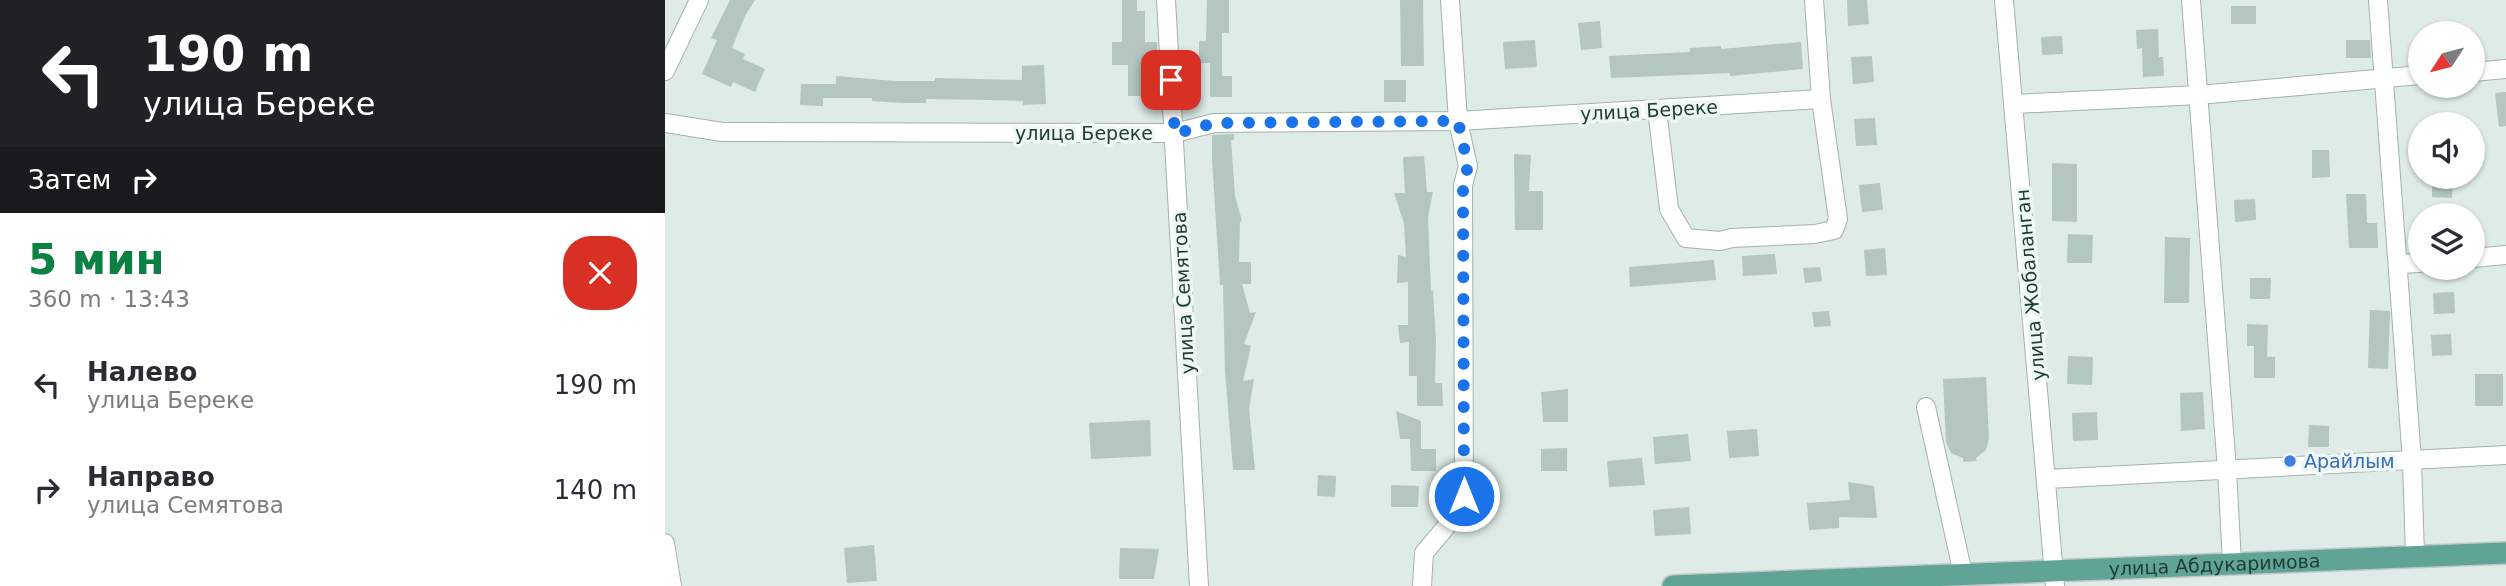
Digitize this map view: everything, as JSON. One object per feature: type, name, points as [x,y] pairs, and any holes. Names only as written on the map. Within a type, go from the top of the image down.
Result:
[{"type":"main road","name":"улица Абдукаримова","points":[[1673,586],[1963,574],[2055,578],[2231,563],[2506,553]]},
{"type":"street","points":[[665,71],[699,0]]},
{"type":"street","name":"улица Семятова","points":[[1165,0],[1175,134],[1199,586]]},
{"type":"street","points":[[1422,586],[1424,553],[1445,528],[1464,496],[1463,184],[1468,166],[1458,121],[1451,0]]},
{"type":"street","points":[[1657,109],[1669,209],[1686,238],[1720,241],[1732,238],[1815,234],[1834,230],[1838,219],[1821,99],[1814,0]]},
{"type":"street","name":"улица Жобаланган","points":[[2004,0],[2055,578]]},
{"type":"street","points":[[2192,0],[2227,470],[2231,563]]},
{"type":"street","points":[[2378,0],[2412,461],[2414,555]]},
{"type":"street","points":[[2485,71],[2506,69]]},
{"type":"street","points":[[2014,104],[2199,94],[2408,76]]},
{"type":"street","name":"улица Береке","points":[[665,123],[722,132],[1175,134],[1214,123],[1458,121],[1821,99]]},
{"type":"street","points":[[2485,257],[2506,256]]},
{"type":"street","points":[[2398,264],[2408,263]]},
{"type":"street","points":[[1926,407],[1963,574]]},
{"type":"street","points":[[2047,479],[2506,455]]},
{"type":"street","points":[[665,543],[672,586]]},
{"type":"building","points":[[730,0],[755,0],[745,16],[732,48],[745,54],[743,59],[765,69],[755,92],[733,82],[731,87],[702,74],[717,40],[711,38]]},
{"type":"building","points":[[1122,0],[1137,0],[1137,11],[1145,11],[1145,42],[1157,42],[1158,65],[1150,65],[1150,96],[1128,96],[1128,65],[1112,65],[1112,42],[1122,42]]},
{"type":"building","points":[[1207,0],[1229,0],[1229,33],[1222,33],[1222,76],[1232,76],[1232,97],[1210,97],[1210,63],[1199,63],[1199,41],[1206,41]]},
{"type":"building","points":[[1400,0],[1423,0],[1424,66],[1401,66]]},
{"type":"building","points":[[1847,0],[1867,0],[1869,24],[1848,26]]},
{"type":"building","points":[[2231,6],[2256,6],[2256,24],[2231,24]]},
{"type":"building","points":[[1600,21],[1602,48],[1581,50],[1578,23]]},
{"type":"building","points":[[2158,29],[2159,57],[2163,57],[2164,76],[2143,77],[2142,48],[2137,49],[2136,30]]},
{"type":"building","points":[[2062,36],[2063,54],[2042,55],[2041,37]]},
{"type":"building","points":[[1535,40],[1537,67],[1505,69],[1503,42]]},
{"type":"building","points":[[2346,40],[2370,40],[2371,58],[2346,58]]},
{"type":"building","points":[[1801,42],[1803,69],[1730,76],[1730,73],[1611,78],[1609,56]]},
{"type":"building","points":[[1872,56],[1874,82],[1853,84],[1851,57]]},
{"type":"building","points":[[1044,65],[1046,104],[926,99],[926,103],[903,103],[872,101],[872,98],[823,98],[823,106],[800,105],[801,84],[836,84],[836,76],[894,81],[935,81],[935,78],[1022,80],[1022,66]]},
{"type":"building","points":[[1384,80],[1406,80],[1406,102],[1384,102]]},
{"type":"building","points":[[2506,92],[2506,126],[2499,127],[2495,93]]},
{"type":"building","points":[[1875,118],[1877,145],[1856,146],[1854,119]]},
{"type":"building","points":[[1234,134],[1234,140],[1231,140],[1235,196],[1242,221],[1239,262],[1251,262],[1251,284],[1242,284],[1250,313],[1256,312],[1244,344],[1251,346],[1243,381],[1254,379],[1249,409],[1255,470],[1233,470],[1225,371],[1223,285],[1220,285],[1212,135]]},
{"type":"building","points":[[2312,150],[2329,150],[2330,177],[2312,178]]},
{"type":"building","points":[[1514,154],[1531,155],[1529,191],[1543,191],[1543,230],[1515,230]]},
{"type":"building","points":[[1424,156],[1427,192],[1433,192],[1428,217],[1436,341],[1435,383],[1442,383],[1443,406],[1417,406],[1417,376],[1409,376],[1409,342],[1400,343],[1398,325],[1408,325],[1408,282],[1397,283],[1398,255],[1406,257],[1404,223],[1394,193],[1405,193],[1403,157]]},
{"type":"building","points":[[2052,163],[2077,164],[2077,222],[2052,221]]},
{"type":"building","points":[[1880,183],[1883,210],[1862,212],[1859,185]]},
{"type":"building","points":[[2432,189],[2452,189],[2452,198],[2432,197]]},
{"type":"building","points":[[2346,194],[2366,194],[2367,223],[2377,223],[2378,248],[2349,248]]},
{"type":"building","points":[[2255,199],[2256,220],[2235,222],[2234,200]]},
{"type":"building","points":[[2068,234],[2093,235],[2092,263],[2067,263]]},
{"type":"building","points":[[2165,237],[2190,238],[2189,303],[2164,303]]},
{"type":"building","points":[[1885,248],[1887,275],[1866,276],[1864,250]]},
{"type":"building","points":[[1775,254],[1777,274],[1743,276],[1742,256]]},
{"type":"building","points":[[1714,260],[1716,280],[1630,287],[1629,267]]},
{"type":"building","points":[[1820,267],[1822,281],[1805,283],[1803,268]]},
{"type":"building","points":[[2250,278],[2271,278],[2270,299],[2250,299]]},
{"type":"building","points":[[2454,292],[2455,313],[2434,314],[2433,293]]},
{"type":"building","points":[[2370,310],[2390,311],[2388,369],[2368,368]]},
{"type":"building","points":[[1829,311],[1831,326],[1814,327],[1812,312]]},
{"type":"building","points":[[2247,324],[2268,325],[2267,357],[2275,357],[2275,378],[2254,378],[2254,346],[2247,346]]},
{"type":"building","points":[[2451,334],[2452,355],[2432,356],[2431,335]]},
{"type":"building","points":[[2068,356],[2093,357],[2092,385],[2067,384]]},
{"type":"building","points":[[2475,374],[2503,374],[2503,406],[2475,406]]},
{"type":"building","points":[[1986,377],[1989,439],[1986,450],[1976,458],[1977,461],[1963,462],[1963,458],[1951,453],[1946,442],[1943,379]]},
{"type":"building","points":[[1568,389],[1568,422],[1543,422],[1541,392]]},
{"type":"building","points":[[2203,392],[2205,429],[2181,431],[2180,393]]},
{"type":"building","points":[[1396,411],[1421,421],[1421,449],[1436,449],[1436,471],[1411,471],[1410,439],[1400,439]]},
{"type":"building","points":[[2097,412],[2098,440],[2073,441],[2072,413]]},
{"type":"building","points":[[1150,420],[1151,456],[1091,459],[1089,423]]},
{"type":"building","points":[[2309,425],[2329,426],[2329,447],[2308,447]]},
{"type":"building","points":[[1757,429],[1759,456],[1729,458],[1727,431]]},
{"type":"building","points":[[1688,434],[1691,461],[1655,464],[1653,437]]},
{"type":"building","points":[[1567,448],[1567,471],[1541,471],[1541,449]]},
{"type":"building","points":[[1642,458],[1645,485],[1609,487],[1607,461]]},
{"type":"building","points":[[1318,475],[1336,476],[1335,497],[1317,496]]},
{"type":"building","points":[[1848,482],[1874,486],[1877,518],[1839,517],[1839,528],[1809,530],[1807,503],[1850,500]]},
{"type":"building","points":[[1391,485],[1419,486],[1418,507],[1391,507]]},
{"type":"building","points":[[1689,507],[1691,534],[1655,536],[1653,510]]},
{"type":"building","points":[[874,545],[877,581],[847,583],[844,548]]},
{"type":"building","points":[[1120,548],[1159,549],[1154,579],[1119,579]]},
{"type":"place","name":"Арайлым","points":[[2290,461]]},
{"type":"route","points":[[1171,80],[1175,134],[1214,123],[1458,121],[1468,166],[1463,184],[1464,496]]}]
